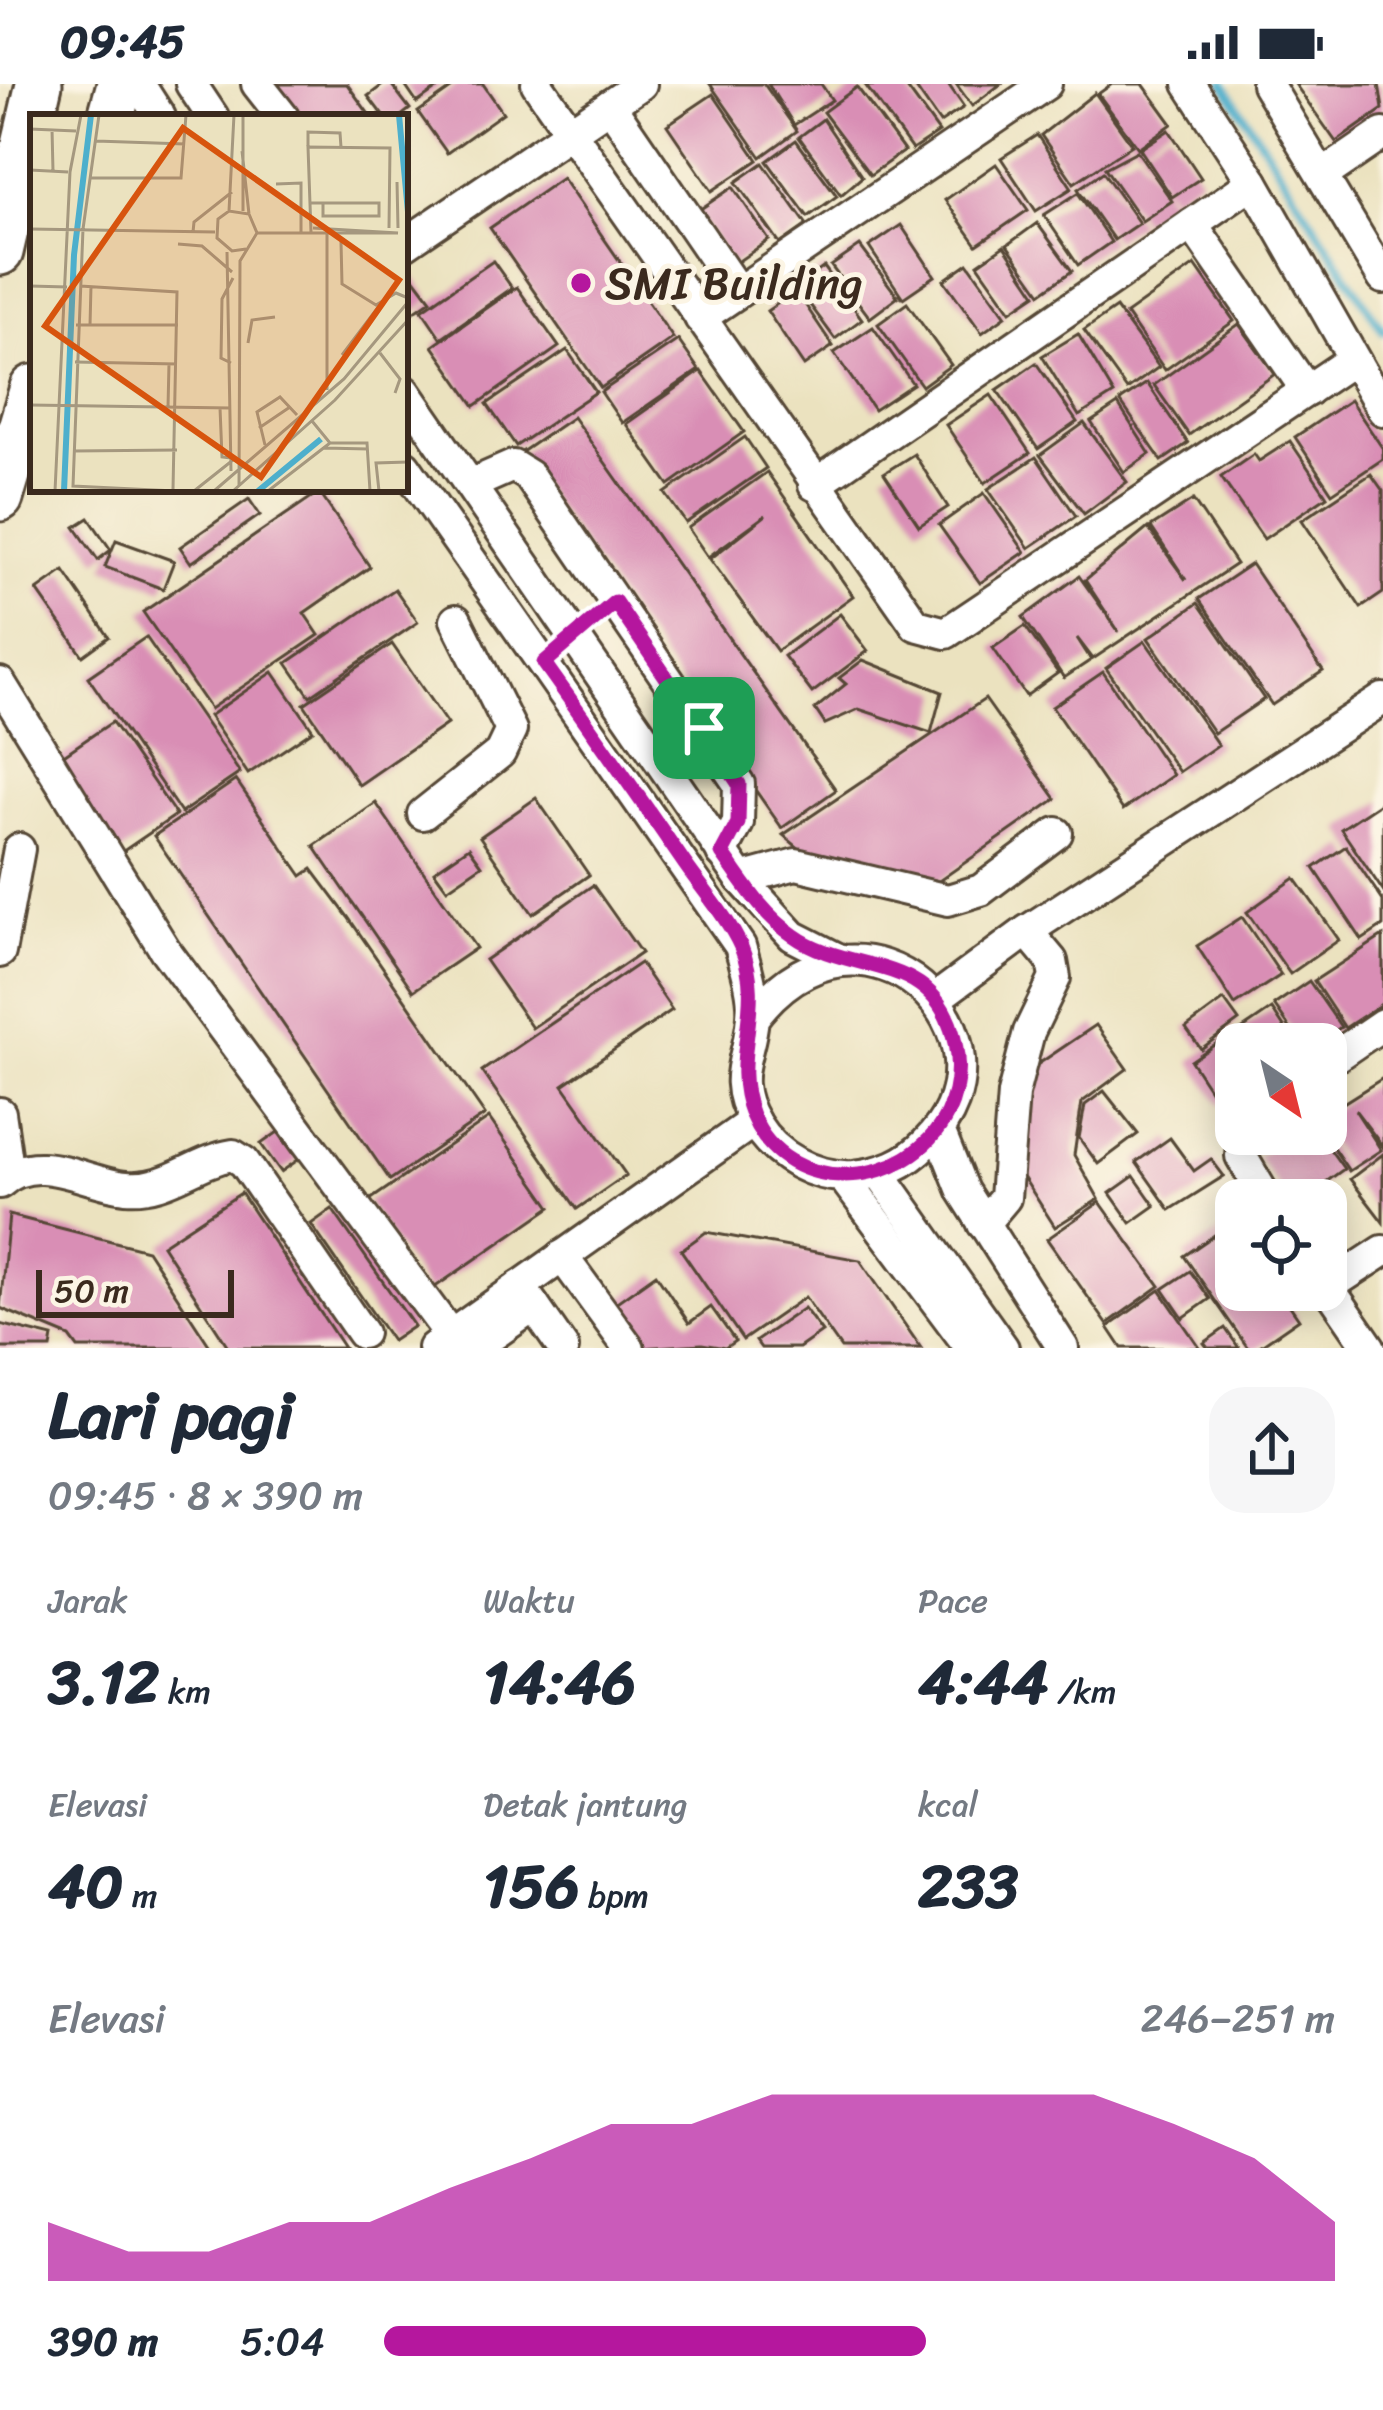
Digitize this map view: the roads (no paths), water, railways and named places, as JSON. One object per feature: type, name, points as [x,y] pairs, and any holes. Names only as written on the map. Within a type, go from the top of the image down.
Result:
[{"type":"highway","points":[[32,114],[39,84]]},
{"type":"highway","points":[[0,252],[30,123]]},
{"type":"highway","points":[[0,498],[23,456],[30,408]]},
{"type":"street","points":[[191,84],[211,114]]},
{"type":"street","points":[[257,84],[281,114]]},
{"type":"street","points":[[537,84],[916,625],[946,633],[1352,360]]},
{"type":"street","points":[[408,242],[641,84]]},
{"type":"street","points":[[700,318],[1046,84]]},
{"type":"street","points":[[1189,84],[1253,182],[1383,410]]},
{"type":"street","points":[[1268,84],[1383,278]]},
{"type":"street","points":[[610,105],[738,292]]},
{"type":"street","points":[[1323,175],[1383,134]]},
{"type":"street","points":[[814,485],[1253,182]]},
{"type":"street","points":[[1192,224],[1306,391]]},
{"type":"street","points":[[409,406],[472,484],[741,879],[793,936],[840,960]]},
{"type":"street","points":[[472,484],[513,466],[530,476],[739,784],[738,823],[722,853]]},
{"type":"street","points":[[408,470],[740,946],[753,1018]]},
{"type":"street","points":[[544,663],[615,602]]},
{"type":"street","points":[[423,814],[500,753],[511,730],[456,620]]},
{"type":"street","points":[[478,658],[520,627]]},
{"type":"street","points":[[0,683],[165,950],[454,1345],[528,1296],[562,1256],[754,1121]]},
{"type":"street","points":[[935,999],[1028,931],[1383,699]]},
{"type":"street","points":[[741,879],[796,864],[948,900],[981,890],[1057,833]]},
{"type":"street","points":[[0,952],[19,849]]},
{"type":"street","points":[[983,1224],[1005,1198],[1013,1094],[1029,1032],[1054,978],[1052,961],[1028,931]]},
{"type":"street","points":[[840,960],[875,962],[908,975],[935,999],[952,1030],[959,1064],[954,1099],[939,1131],[913,1157],[879,1173],[843,1177],[807,1169],[776,1150],[754,1121],[742,1088],[742,1052],[753,1018],[775,989],[805,969],[840,960]]},
{"type":"street","points":[[1347,1049],[1383,1024]]},
{"type":"street","points":[[0,1113],[4,1179],[45,1167],[123,1187],[153,1187],[215,1157],[233,1155],[244,1162],[362,1333]]},
{"type":"street","points":[[939,1131],[983,1224],[1063,1348]]},
{"type":"street","points":[[879,1173],[968,1329]]},
{"type":"street","points":[[843,1177],[968,1329],[1003,1348]]},
{"type":"street","points":[[1347,1274],[1383,1251]]},
{"type":"street","points":[[562,1256],[629,1348]]},
{"type":"street","points":[[528,1296],[563,1348]]},
{"type":"street","points":[[1344,1311],[1370,1348]]},
{"type":"waterway","points":[[1224,84],[1383,331]]},
{"type":"place","name":"SMI Building","points":[[581,283]]}]
